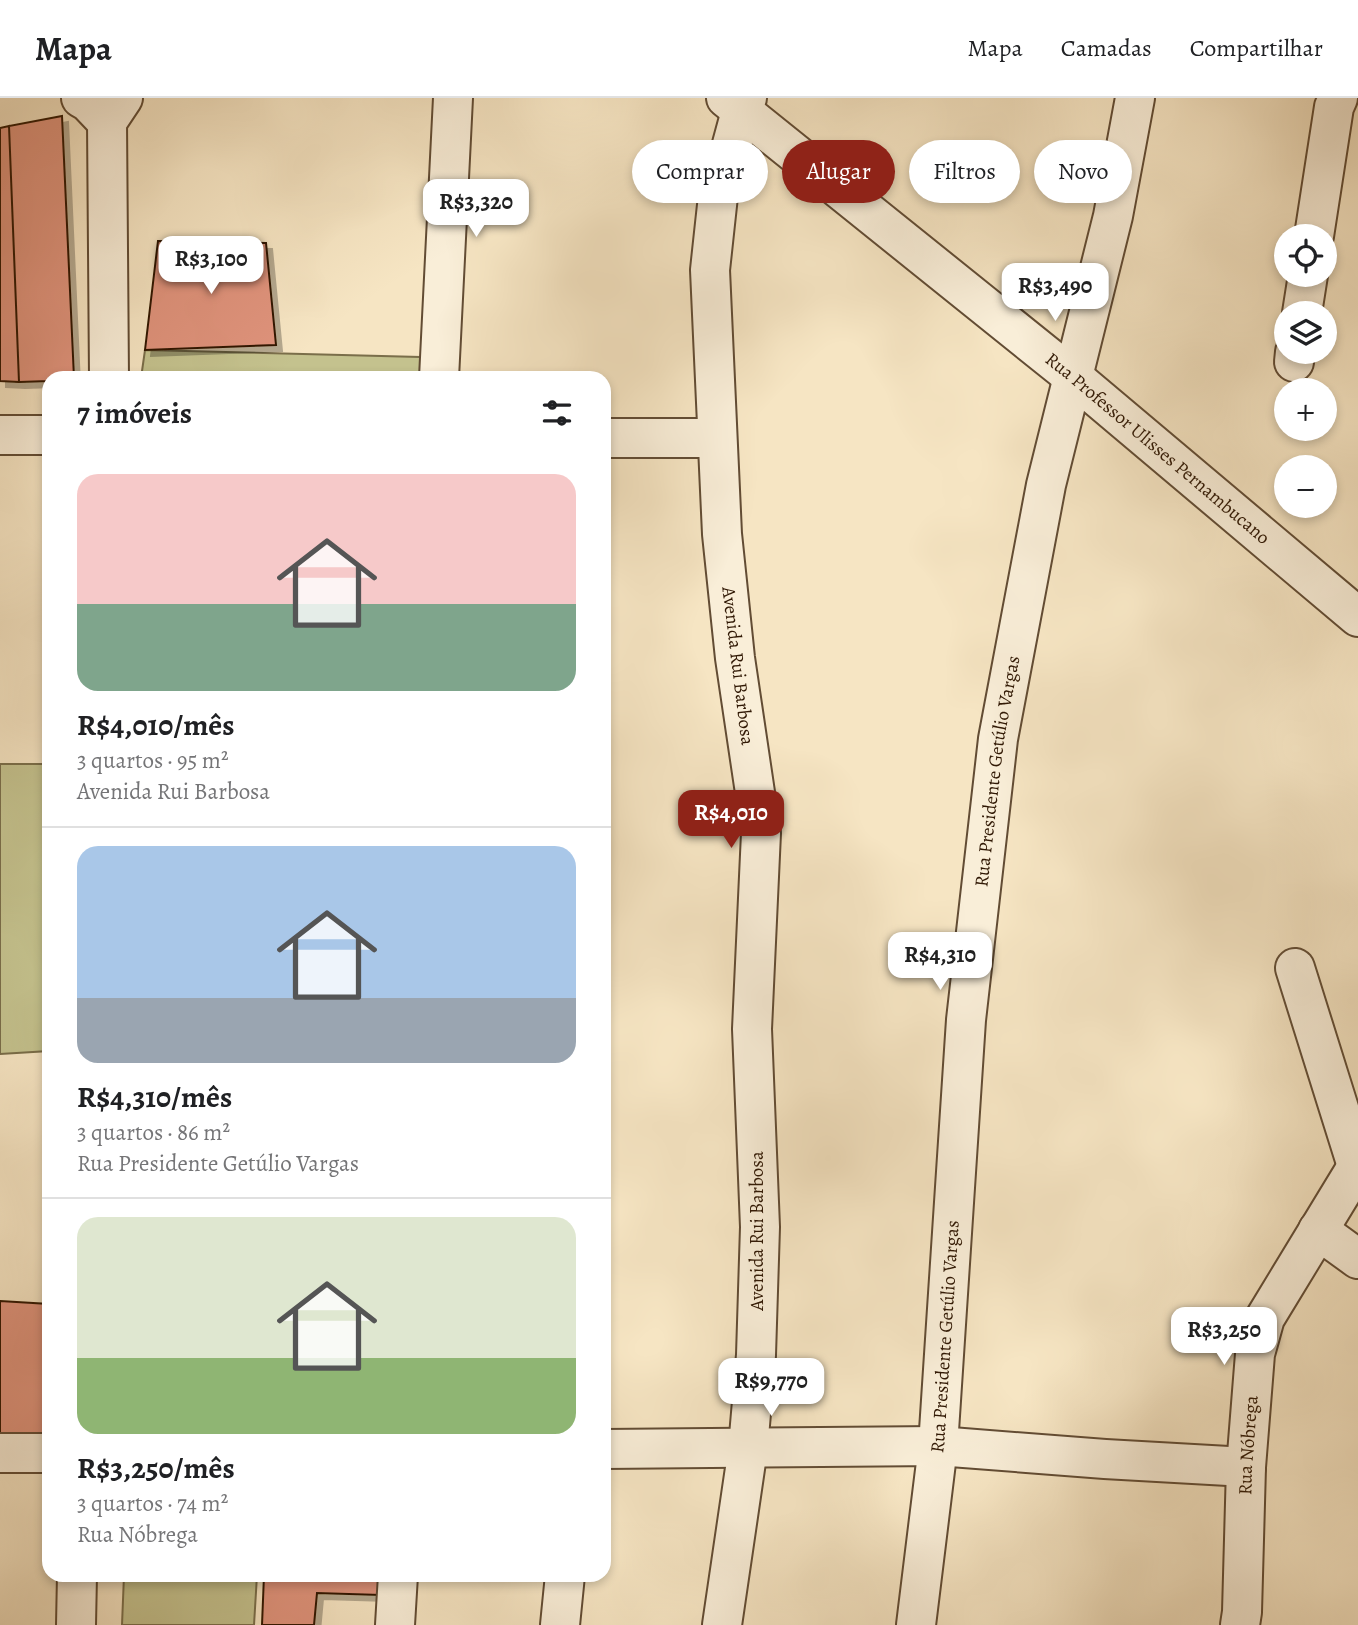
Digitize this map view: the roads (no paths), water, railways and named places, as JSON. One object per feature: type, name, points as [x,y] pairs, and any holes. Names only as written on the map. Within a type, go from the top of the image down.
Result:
[{"type":"street","points":[[439,371],[453,98]]},
{"type":"street","name":"Rua Presidente Getúlio Vargas","points":[[916,1625],[938,1446],[967,1020],[998,739],[1046,485],[1113,216],[1135,98]]},
{"type":"street","points":[[1316,224],[1334,107],[1338,98]]},
{"type":"street","name":"Rua Professor Ulisses Pernambucano","points":[[738,102],[1072,376],[1358,617]]},
{"type":"street","name":"Avenida Rui Barbosa","points":[[722,1625],[748,1448],[756,1355],[760,1227],[752,1029],[761,833],[735,658],[722,534],[710,270],[718,196],[738,102]]},
{"type":"street","points":[[104,106],[109,371]]},
{"type":"street","points":[[0,435],[42,435]]},
{"type":"street","points":[[611,438],[717,438]]},
{"type":"street","points":[[1296,968],[1358,1165]]},
{"type":"street","name":"Rua Nóbrega","points":[[1240,1625],[1246,1467],[1255,1354],[1265,1318],[1358,1165]]},
{"type":"street","points":[[1318,1230],[1358,1259]]},
{"type":"street","points":[[611,1449],[938,1446],[1246,1467]]},
{"type":"street","points":[[0,1454],[42,1453]]},
{"type":"street","points":[[76,1625],[77,1582]]},
{"type":"street","points":[[395,1625],[398,1582]]},
{"type":"street","points":[[560,1625],[564,1582]]}]
